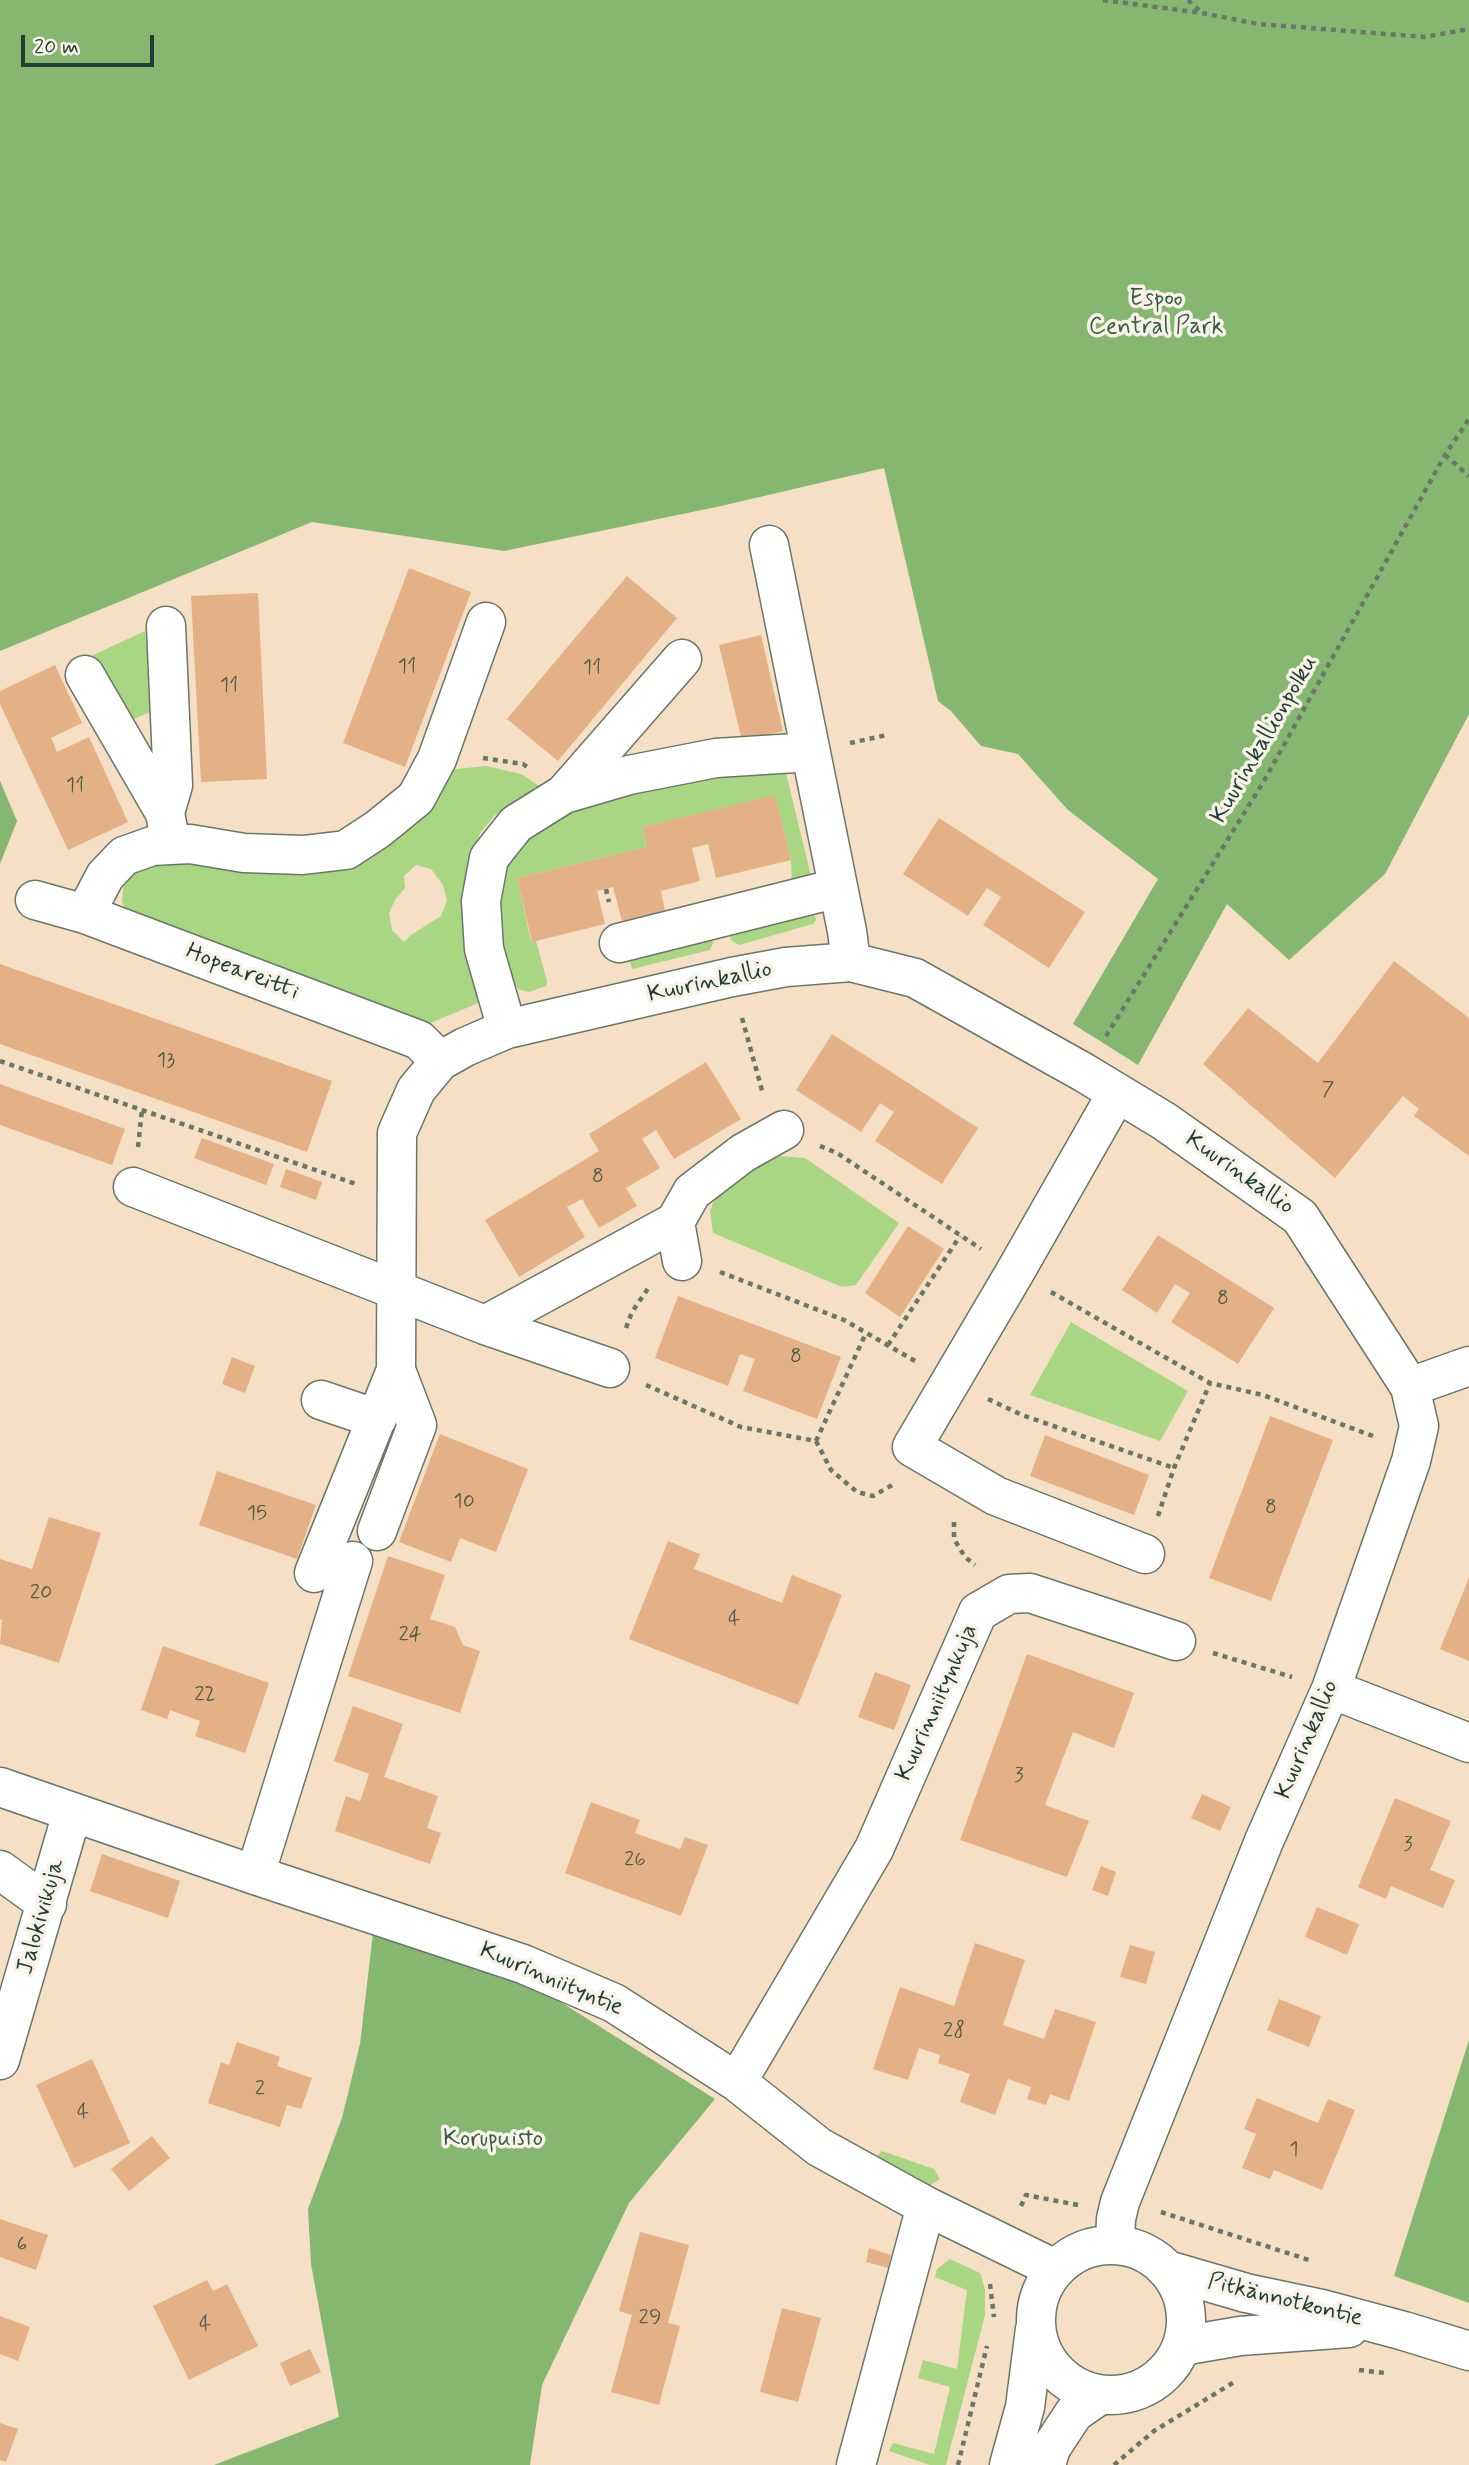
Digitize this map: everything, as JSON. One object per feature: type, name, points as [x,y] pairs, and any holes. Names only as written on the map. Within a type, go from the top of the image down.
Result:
[{"type":"street","points":[[769,545],[851,961]]},
{"type":"street","points":[[85,675],[168,829],[190,844],[244,853],[303,855],[346,850],[379,829],[416,798],[437,759],[486,622]]},
{"type":"street","points":[[85,914],[106,876],[124,856],[152,846],[168,829],[173,785],[166,626]]},
{"type":"street","points":[[564,794],[682,659]]},
{"type":"street","points":[[507,1029],[485,949],[481,901],[489,858],[516,824],[564,794],[629,775],[716,758],[811,752]]},
{"type":"street","points":[[619,943],[838,888]]},
{"type":"street","name":"Hopeareitti","points":[[35,900],[85,914],[419,1040],[440,1061]]},
{"type":"street","name":"Kuurinkallio","points":[[396,1370],[397,1133],[416,1090],[440,1061],[507,1029],[786,967],[851,961],[915,978],[1083,1072],[1164,1121],[1300,1217],[1410,1387],[1419,1426],[1411,1461],[1331,1689],[1259,1853],[1120,2202],[1115,2219],[1115,2245]]},
{"type":"street","points":[[1117,1093],[912,1447],[996,1496],[1145,1554]]},
{"type":"street","points":[[485,1325],[675,1222],[692,1192],[743,1153],[784,1130]]},
{"type":"street","points":[[133,1186],[485,1325],[610,1368]]},
{"type":"street","points":[[675,1222],[682,1261]]},
{"type":"street","points":[[1410,1387],[1469,1366]]},
{"type":"street","points":[[314,1573],[396,1370]]},
{"type":"street","points":[[377,1531],[417,1425],[396,1370]]},
{"type":"street","points":[[321,1400],[377,1419]]},
{"type":"street","points":[[255,1875],[353,1561]]},
{"type":"street","name":"Kuurinniitynkuja","points":[[737,2082],[874,1849],[978,1612],[1009,1594],[1030,1593],[1176,1641]]},
{"type":"street","points":[[1331,1689],[1469,1743]]},
{"type":"street","name":"Kuurinniityntie","points":[[0,1787],[523,1964],[603,1998],[737,2082],[819,2147],[926,2206],[1055,2269]]},
{"type":"street","name":"Jalokivikuja","points":[[0,2060],[72,1813]]},
{"type":"street","points":[[0,1870],[47,1904]]},
{"type":"street","points":[[856,2465],[926,2206]]},
{"type":"street","points":[[1009,2465],[1025,2407],[1032,2368],[1036,2324],[1040,2295],[1055,2269],[1079,2252],[1115,2245],[1130,2247],[1143,2252],[1167,2270],[1179,2288],[1186,2317],[1182,2346],[1167,2371],[1143,2388],[1129,2393],[1100,2395],[1072,2385],[1050,2365],[1038,2338],[1036,2324]]},
{"type":"street","name":"Pitkännotkontie","points":[[1167,2270],[1246,2293],[1322,2309],[1469,2351]]},
{"type":"street","name":"Pitkännotkontie","points":[[1182,2346],[1240,2336],[1345,2328],[1404,2331]]},
{"type":"street","points":[[1046,2465],[1051,2448],[1074,2413],[1100,2395]]},
{"type":"path","points":[[1103,0],[1202,13],[1258,24],[1425,37],[1469,29]]},
{"type":"path","points":[[1188,0],[1202,13]]},
{"type":"path","name":"Kuurinkallionpolku","points":[[1083,1072],[1265,781],[1445,455],[1469,419]]},
{"type":"path","points":[[1445,455],[1469,476]]},
{"type":"path","points":[[475,759],[488,758],[523,764],[532,770]]},
{"type":"path","points":[[732,977],[758,1079],[771,1115],[784,1130],[837,1153],[1015,1272],[1210,1383],[1262,1395],[1385,1440]]},
{"type":"path","points":[[0,1061],[397,1198]]},
{"type":"path","points":[[888,1345],[960,1236]]},
{"type":"path","points":[[816,1441],[741,1427],[610,1368],[632,1312],[653,1281],[682,1261],[733,1275],[844,1320],[950,1381],[1021,1415],[1174,1468]]},
{"type":"path","points":[[816,1441],[866,1333]]},
{"type":"path","points":[[1145,1554],[1174,1468],[1210,1383]]},
{"type":"path","points":[[816,1441],[831,1470],[857,1492],[873,1496],[899,1481],[912,1447]]},
{"type":"path","points":[[950,1469],[954,1539],[965,1557],[982,1570],[990,1603]]},
{"type":"path","points":[[1176,1641],[1331,1689]]},
{"type":"path","points":[[1120,2202],[1160,2211],[1320,2264]]},
{"type":"path","points":[[1349,2369],[1387,2373]]},
{"type":"green space","name":"Espoo Central Park","points":[[0,0],[1469,0],[1469,714],[1385,874],[1289,960],[1227,904],[1138,1065],[1073,1024],[1158,879],[1068,810],[1018,754],[981,746],[951,711],[938,701],[884,468],[721,506],[504,551],[312,522],[0,651]]},
{"type":"green space","points":[[145,631],[157,709],[127,722],[89,657]]},
{"type":"green space","points":[[486,766],[521,774],[544,789],[511,804],[494,816],[480,833],[472,853],[483,1001],[428,1024],[127,914],[122,901],[123,888],[128,877],[140,868],[159,862],[301,865],[447,770]],"holes":[[[416,865],[431,869],[443,885],[447,901],[441,916],[404,942],[392,930],[389,913],[405,888],[404,876]]]},
{"type":"green space","points":[[785,769],[812,880],[792,888],[791,860],[775,796],[642,827],[647,847],[517,878],[531,941],[536,941],[547,981],[546,986],[529,992],[518,989],[511,977],[494,898],[505,848],[554,812],[648,782]]},
{"type":"green space","points":[[0,781],[17,821],[0,864]]},
{"type":"green space","points":[[813,907],[816,920],[813,924],[739,945],[731,940],[728,927]]},
{"type":"green space","points":[[710,932],[713,943],[710,950],[632,969],[627,949]]},
{"type":"green space","points":[[780,1156],[805,1158],[899,1223],[856,1285],[842,1287],[713,1233],[710,1211],[715,1198],[751,1171]]},
{"type":"green space","points":[[1071,1322],[1188,1391],[1160,1441],[1030,1395]]},
{"type":"green space","name":"Korupuisto","points":[[373,1933],[543,1991],[715,2099],[629,2203],[542,2385],[530,2465],[214,2465],[339,2417],[311,2264],[308,2209],[342,2118],[360,2044]]},
{"type":"green space","points":[[1469,2040],[1469,2303],[1394,2276]]},
{"type":"green space","points":[[882,2151],[934,2169],[940,2179],[929,2186],[879,2159],[878,2155]]},
{"type":"green space","points":[[950,2259],[980,2273],[985,2289],[985,2315],[946,2465],[930,2465],[889,2451],[893,2443],[934,2454],[950,2387],[918,2378],[923,2360],[957,2369],[967,2290],[935,2277],[937,2269]]},
{"type":"building","points":[[409,568],[471,592],[405,767],[343,743]]},
{"type":"building","points":[[627,576],[677,618],[558,761],[507,719]]},
{"type":"building","points":[[258,593],[267,779],[201,782],[191,596]]},
{"type":"building","points":[[761,635],[783,731],[742,741],[719,645]]},
{"type":"building","points":[[55,665],[82,723],[51,738],[57,752],[89,737],[128,822],[68,850],[0,704],[0,691]]},
{"type":"building","points":[[775,795],[791,860],[716,878],[708,844],[692,848],[700,881],[661,891],[665,911],[622,921],[613,887],[597,891],[605,924],[532,942],[517,878],[647,847],[642,827]]},
{"type":"building","points":[[939,818],[1085,912],[1049,968],[983,925],[1001,897],[987,888],[968,916],[903,874]]},
{"type":"building","points":[[1394,961],[1469,1018],[1469,1156],[1414,1116],[1419,1109],[1403,1096],[1335,1178],[1203,1064],[1248,1008],[1318,1063]]},
{"type":"building","points":[[0,964],[332,1081],[307,1152],[0,1044]]},
{"type":"building","points":[[832,1034],[978,1128],[942,1184],[875,1141],[894,1112],[880,1103],[861,1132],[796,1090]]},
{"type":"building","points":[[706,1062],[741,1119],[674,1159],[656,1130],[642,1139],[660,1168],[626,1188],[637,1206],[599,1228],[582,1199],[567,1207],[585,1237],[519,1277],[485,1220],[599,1151],[589,1134]]},
{"type":"building","points":[[0,1084],[125,1129],[112,1165],[0,1125]]},
{"type":"building","points":[[202,1138],[274,1164],[266,1185],[194,1158]]},
{"type":"building","points":[[286,1169],[322,1182],[316,1200],[280,1187]]},
{"type":"building","points":[[908,1226],[944,1249],[900,1317],[865,1293]]},
{"type":"building","points":[[1158,1235],[1274,1308],[1238,1364],[1171,1322],[1190,1293],[1175,1284],[1157,1313],[1122,1290]]},
{"type":"building","points":[[678,1296],[841,1357],[817,1419],[743,1391],[755,1359],[740,1354],[728,1386],[655,1358]]},
{"type":"building","points":[[232,1357],[255,1366],[245,1393],[222,1384]]},
{"type":"building","points":[[1270,1416],[1333,1440],[1271,1601],[1209,1578]]},
{"type":"building","points":[[440,1434],[528,1469],[496,1552],[460,1538],[451,1562],[399,1542]]},
{"type":"building","points":[[1045,1435],[1149,1475],[1134,1515],[1030,1476]]},
{"type":"building","points":[[217,1471],[316,1505],[297,1559],[199,1525]]},
{"type":"building","points":[[49,1517],[101,1533],[59,1663],[0,1644],[0,1559],[32,1569]]},
{"type":"building","points":[[668,1541],[700,1554],[694,1569],[782,1603],[792,1575],[842,1595],[798,1705],[629,1639]]},
{"type":"building","points":[[388,1556],[445,1575],[430,1619],[455,1627],[463,1645],[480,1651],[460,1713],[348,1676]]},
{"type":"building","points":[[1469,1578],[1469,1661],[1440,1649]]},
{"type":"building","points":[[163,1646],[269,1683],[245,1753],[195,1736],[200,1721],[170,1710],[167,1719],[141,1710]]},
{"type":"building","points":[[1027,1654],[1134,1693],[1114,1748],[1073,1732],[1045,1805],[1089,1821],[1067,1877],[960,1840]]},
{"type":"building","points":[[875,1672],[911,1685],[894,1730],[858,1717]]},
{"type":"building","points":[[353,1706],[403,1724],[384,1777],[438,1796],[427,1828],[441,1833],[430,1864],[335,1831],[346,1796],[360,1801],[369,1774],[334,1761]]},
{"type":"building","points":[[1202,1794],[1231,1807],[1220,1831],[1191,1818]]},
{"type":"building","points":[[1395,1798],[1451,1821],[1430,1870],[1455,1880],[1443,1908],[1391,1886],[1386,1899],[1358,1887]]},
{"type":"building","points":[[591,1802],[640,1820],[635,1833],[680,1849],[685,1837],[708,1845],[681,1916],[565,1873]]},
{"type":"building","points":[[102,1854],[180,1881],[168,1918],[90,1891]]},
{"type":"building","points":[[1101,1866],[1116,1872],[1108,1896],[1092,1890]]},
{"type":"building","points":[[1317,1907],[1359,1924],[1347,1955],[1305,1937]]},
{"type":"building","points":[[975,1943],[1025,1960],[1003,2025],[1044,2039],[1055,2009],[1096,2022],[1069,2101],[1050,2094],[1046,2105],[1027,2099],[1031,2087],[1008,2079],[995,2115],[960,2102],[970,2074],[938,2063],[940,2055],[919,2048],[908,2080],[873,2069],[900,1987],[954,2006]]},
{"type":"building","points":[[1130,1945],[1155,1952],[1146,1984],[1120,1977]]},
{"type":"building","points":[[1279,1999],[1321,2016],[1309,2047],[1267,2030]]},
{"type":"building","points":[[237,2042],[280,2057],[277,2066],[312,2078],[301,2109],[287,2105],[280,2127],[208,2103],[221,2062],[229,2065]]},
{"type":"building","points":[[92,2059],[130,2143],[74,2168],[36,2085]]},
{"type":"building","points":[[1257,2098],[1318,2123],[1328,2099],[1355,2110],[1322,2190],[1274,2170],[1270,2179],[1242,2168],[1256,2134],[1244,2129]]},
{"type":"building","points":[[152,2136],[170,2158],[129,2191],[111,2169]]},
{"type":"building","points":[[0,2219],[48,2235],[36,2270],[0,2257]]},
{"type":"building","points":[[640,2232],[689,2245],[668,2323],[680,2326],[659,2405],[611,2392],[632,2315],[619,2311]]},
{"type":"building","points":[[869,2248],[891,2255],[888,2268],[866,2262]]},
{"type":"building","points":[[207,2280],[213,2291],[227,2284],[258,2346],[189,2380],[153,2306]]},
{"type":"building","points":[[782,2308],[821,2318],[798,2402],[760,2392]]},
{"type":"building","points":[[0,2316],[30,2327],[18,2361],[0,2354]]},
{"type":"building","points":[[310,2349],[321,2372],[290,2386],[280,2363]]},
{"type":"building","points":[[0,2423],[18,2429],[6,2462],[0,2460]]}]
